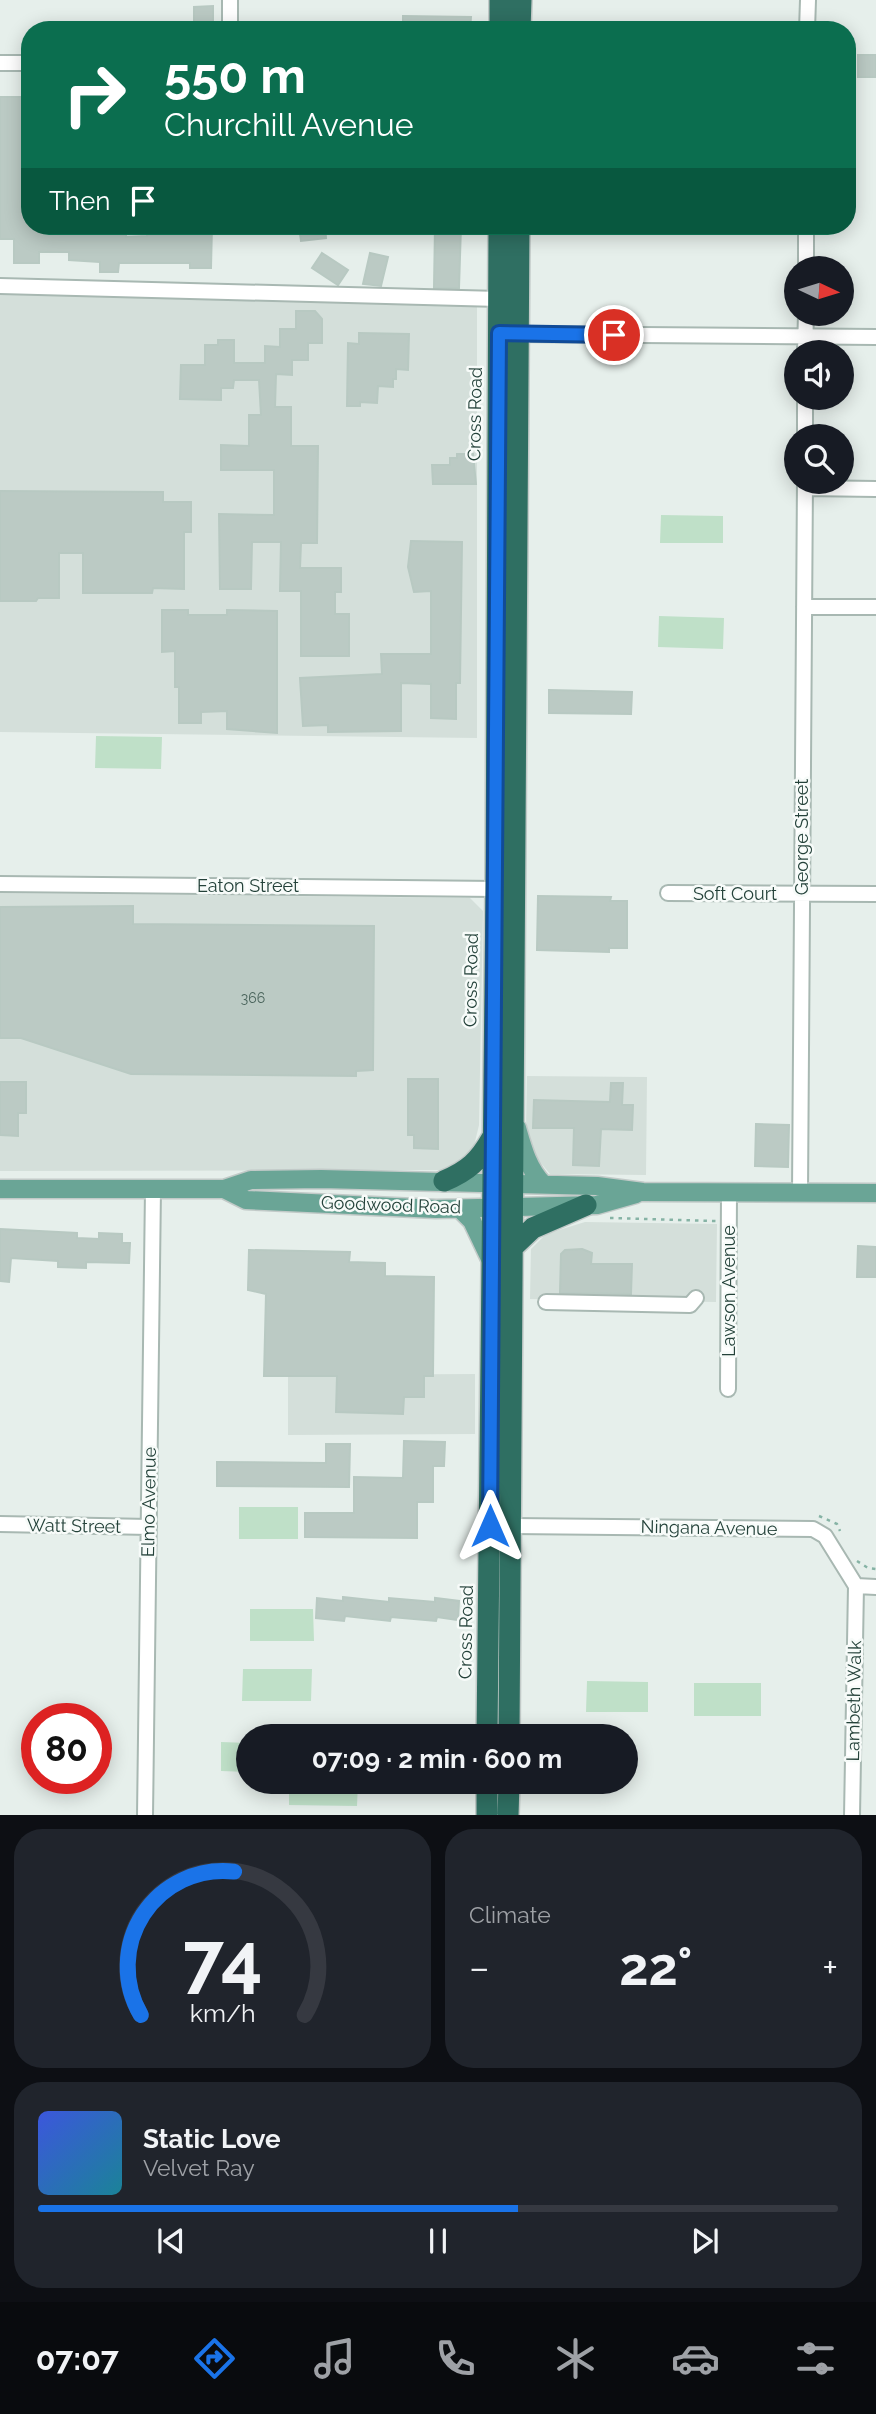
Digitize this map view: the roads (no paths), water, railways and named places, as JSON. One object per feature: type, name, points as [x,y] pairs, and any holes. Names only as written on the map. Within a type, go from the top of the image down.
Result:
[{"type":"highway","points":[[500,0],[500,21]]},
{"type":"highway","points":[[520,21],[521,0]]},
{"type":"highway","name":"Cross Road","points":[[499,235],[499,299],[509,334]]},
{"type":"highway","name":"Cross Road","points":[[488,1724],[492,1263],[502,1207],[513,1111],[505,889],[509,334],[518,235]]},
{"type":"highway","name":"Cross Road","points":[[503,1183],[492,1138],[505,889]]},
{"type":"highway","points":[[444,1181],[467,1171],[486,1150],[492,1138]]},
{"type":"highway","points":[[513,1247],[533,1228],[586,1205]]},
{"type":"highway","name":"Cross Road","points":[[502,1207],[513,1247],[509,1724]]},
{"type":"highway","points":[[490,1526],[512,1526]]},
{"type":"highway","points":[[486,1815],[487,1794]]},
{"type":"highway","points":[[508,1815],[509,1794]]},
{"type":"main road","points":[[513,1111],[524,1153],[534,1174],[543,1184]]},
{"type":"main road","name":"Goodwood Road","points":[[0,1189],[224,1189],[251,1180],[543,1184],[597,1186],[643,1192],[876,1193]]},
{"type":"main road","name":"Goodwood Road","points":[[224,1189],[246,1200],[408,1208],[597,1205],[643,1192]]},
{"type":"main road","points":[[459,1208],[472,1221],[492,1263]]},
{"type":"street","points":[[230,0],[230,21]]},
{"type":"street","points":[[807,21],[808,0]]},
{"type":"street","points":[[0,63],[21,63]]},
{"type":"street","points":[[806,235],[806,256]]},
{"type":"street","points":[[0,286],[499,299]]},
{"type":"street","points":[[805,326],[805,340]]},
{"type":"street","points":[[509,334],[876,337]]},
{"type":"street","points":[[854,488],[876,489]]},
{"type":"street","name":"George Street","points":[[800,1192],[805,494]]},
{"type":"street","points":[[804,607],[876,607]]},
{"type":"street","name":"Eaton Street","points":[[0,884],[505,889]]},
{"type":"street","name":"Soft Court","points":[[668,893],[876,894]]},
{"type":"street","name":"Elmo Avenue","points":[[145,1815],[153,1189]]},
{"type":"street","name":"Lawson Avenue","points":[[728,1389],[729,1193]]},
{"type":"street","points":[[546,1302],[690,1305],[696,1298]]},
{"type":"street","name":"Watt Street","points":[[0,1524],[149,1527]]},
{"type":"street","name":"Ningana Avenue","points":[[512,1526],[813,1530],[825,1536],[856,1586]]},
{"type":"street","points":[[856,1586],[876,1587]]},
{"type":"street","name":"Lambeth Walk","points":[[852,1815],[856,1586]]}]
